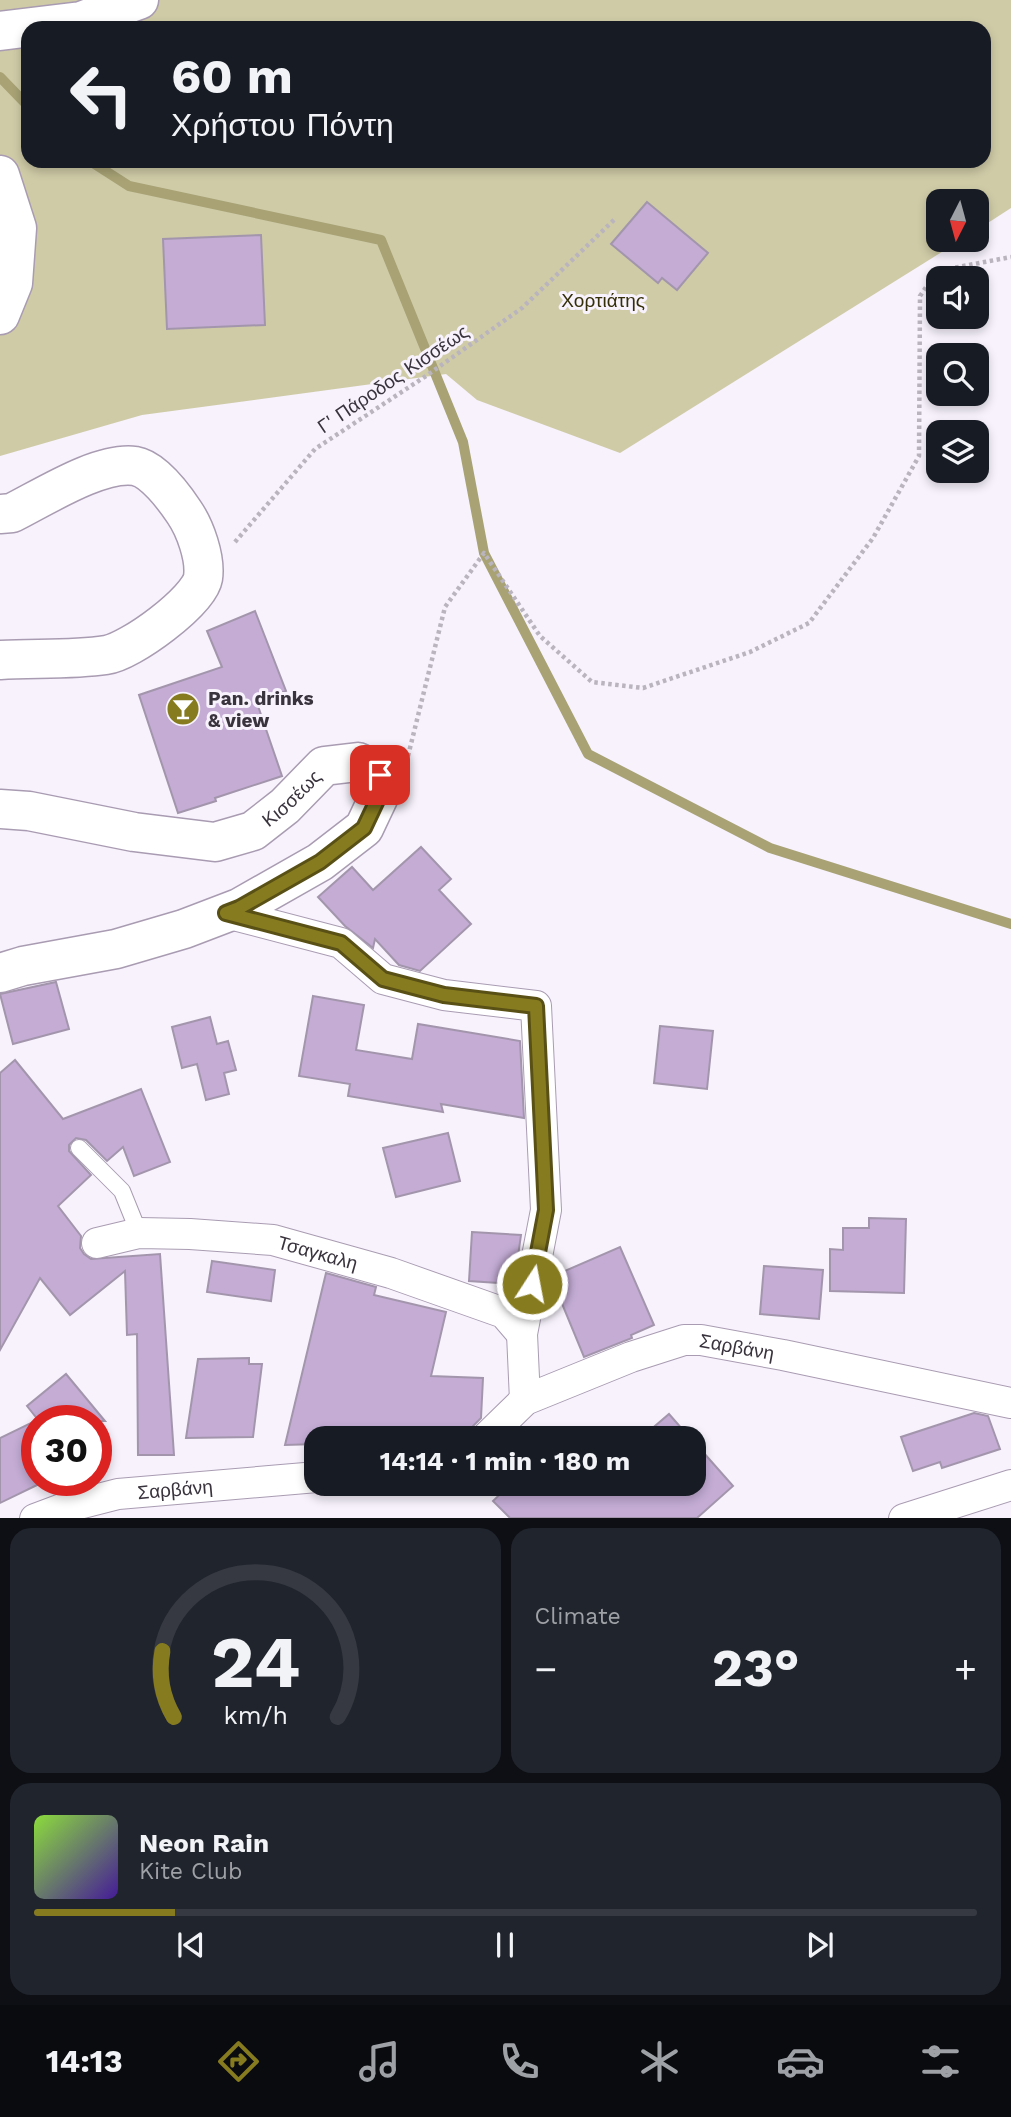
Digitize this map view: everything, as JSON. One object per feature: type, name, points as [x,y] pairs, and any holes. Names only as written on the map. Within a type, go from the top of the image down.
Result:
[{"type":"street","points":[[81,21],[139,0]]},
{"type":"street","points":[[0,32],[21,29]]},
{"type":"street","points":[[0,175],[17,228],[13,283],[0,315]]},
{"type":"street","points":[[0,514],[12,513],[106,467],[137,466],[168,488],[188,518],[203,561],[203,580],[184,605],[141,641],[108,655],[0,660]]},
{"type":"street","name":"Κισσέως","points":[[0,809],[29,811],[134,832],[215,842],[253,831],[285,806],[324,766],[358,762],[380,775]]},
{"type":"street","points":[[0,973],[23,966],[116,949],[184,929],[239,908],[320,862],[364,828],[381,792],[380,775]]},
{"type":"street","points":[[226,913],[341,943],[383,979],[444,995],[536,1006],[546,1210],[522,1334],[525,1400]]},
{"type":"street","name":"Τσαγκαλη","points":[[97,1244],[139,1233],[272,1240],[391,1273],[504,1313],[522,1334]]},
{"type":"street","name":"Σαρβάνη","points":[[498,1426],[525,1400],[631,1357],[684,1340],[701,1340],[1011,1403]]},
{"type":"street","name":"Σαρβάνη","points":[[35,1518],[68,1513],[118,1494],[304,1478]]},
{"type":"street","points":[[904,1518],[1011,1485]]},
{"type":"lane","points":[[79,1148],[122,1191],[139,1233]]},
{"type":"path","name":"Γ' Πάροδος Κισσέως","points":[[203,580],[315,449],[426,376],[522,308],[615,219]]},
{"type":"path","points":[[380,775],[403,774],[445,607],[484,554],[540,636],[592,681],[643,688],[750,652],[809,623],[873,538],[919,456],[920,296],[937,271],[1011,257]]},
{"type":"green space","name":"Χορτιάτης","points":[[0,0],[1011,0],[1011,208],[989,222],[989,189],[926,189],[926,252],[942,252],[620,453],[477,400],[446,374],[142,415],[0,456]]},
{"type":"building","points":[[647,202],[708,253],[677,290],[662,278],[658,283],[611,244]]},
{"type":"building","points":[[261,235],[265,325],[167,329],[163,239]]},
{"type":"building","points":[[255,611],[286,691],[257,703],[282,776],[178,813],[139,695],[222,667],[207,631]]},
{"type":"building","points":[[421,847],[451,879],[439,890],[471,924],[420,971],[399,965],[375,939],[373,948],[345,926],[318,897],[352,867],[373,890]]},
{"type":"building","points":[[56,982],[69,1029],[13,1044],[0,994]]},
{"type":"building","points":[[313,996],[364,1005],[356,1050],[412,1059],[418,1024],[520,1041],[524,1118],[441,1104],[443,1112],[348,1096],[350,1084],[299,1076]]},
{"type":"building","points":[[210,1017],[217,1044],[228,1041],[236,1070],[224,1073],[229,1094],[206,1100],[197,1064],[182,1068],[172,1027]]},
{"type":"building","points":[[660,1026],[713,1031],[707,1089],[654,1083]]},
{"type":"building","points":[[15,1060],[63,1119],[141,1089],[170,1162],[134,1176],[123,1147],[107,1161],[86,1140],[76,1138],[69,1145],[69,1151],[91,1175],[58,1206],[81,1236],[80,1248],[91,1259],[160,1254],[174,1455],[138,1455],[137,1334],[127,1335],[125,1271],[70,1315],[40,1278],[0,1350],[0,1073]]},
{"type":"building","points":[[448,1133],[460,1181],[396,1197],[383,1148]]},
{"type":"building","points":[[869,1218],[906,1219],[904,1293],[830,1291],[830,1249],[843,1250],[843,1228],[869,1228]]},
{"type":"building","points":[[472,1232],[521,1235],[514,1284],[469,1281]]},
{"type":"building","points":[[620,1247],[654,1325],[631,1335],[632,1338],[584,1357],[551,1277]]},
{"type":"building","points":[[212,1261],[275,1270],[271,1301],[207,1292]]},
{"type":"building","points":[[764,1266],[823,1270],[819,1319],[760,1314]]},
{"type":"building","points":[[326,1273],[376,1287],[374,1295],[446,1312],[431,1376],[483,1378],[481,1418],[473,1426],[304,1426],[304,1444],[285,1445]]},
{"type":"building","points":[[249,1358],[249,1364],[262,1364],[253,1437],[186,1438],[198,1359]]},
{"type":"building","points":[[66,1374],[92,1405],[28,1405]]},
{"type":"building","points":[[974,1413],[988,1416],[1000,1449],[942,1468],[940,1462],[913,1471],[901,1437]]},
{"type":"building","points":[[669,1414],[680,1426],[655,1426]]},
{"type":"building","points":[[21,1428],[21,1493],[0,1503],[0,1438]]},
{"type":"building","points":[[706,1455],[733,1486],[697,1518],[510,1518],[493,1501],[498,1496],[706,1496]]},
{"type":"waterway","points":[[0,77],[21,99]]},
{"type":"waterway","points":[[101,168],[129,186],[381,240],[463,442],[484,553],[588,754],[770,848],[1011,924]]},
{"type":"place","name":"Pan. drinks & view","points":[[183,709]]},
{"type":"route","points":[[380,775],[381,792],[364,828],[320,862],[226,913],[341,943],[383,979],[444,995],[536,1006],[546,1210],[532,1284]]}]
